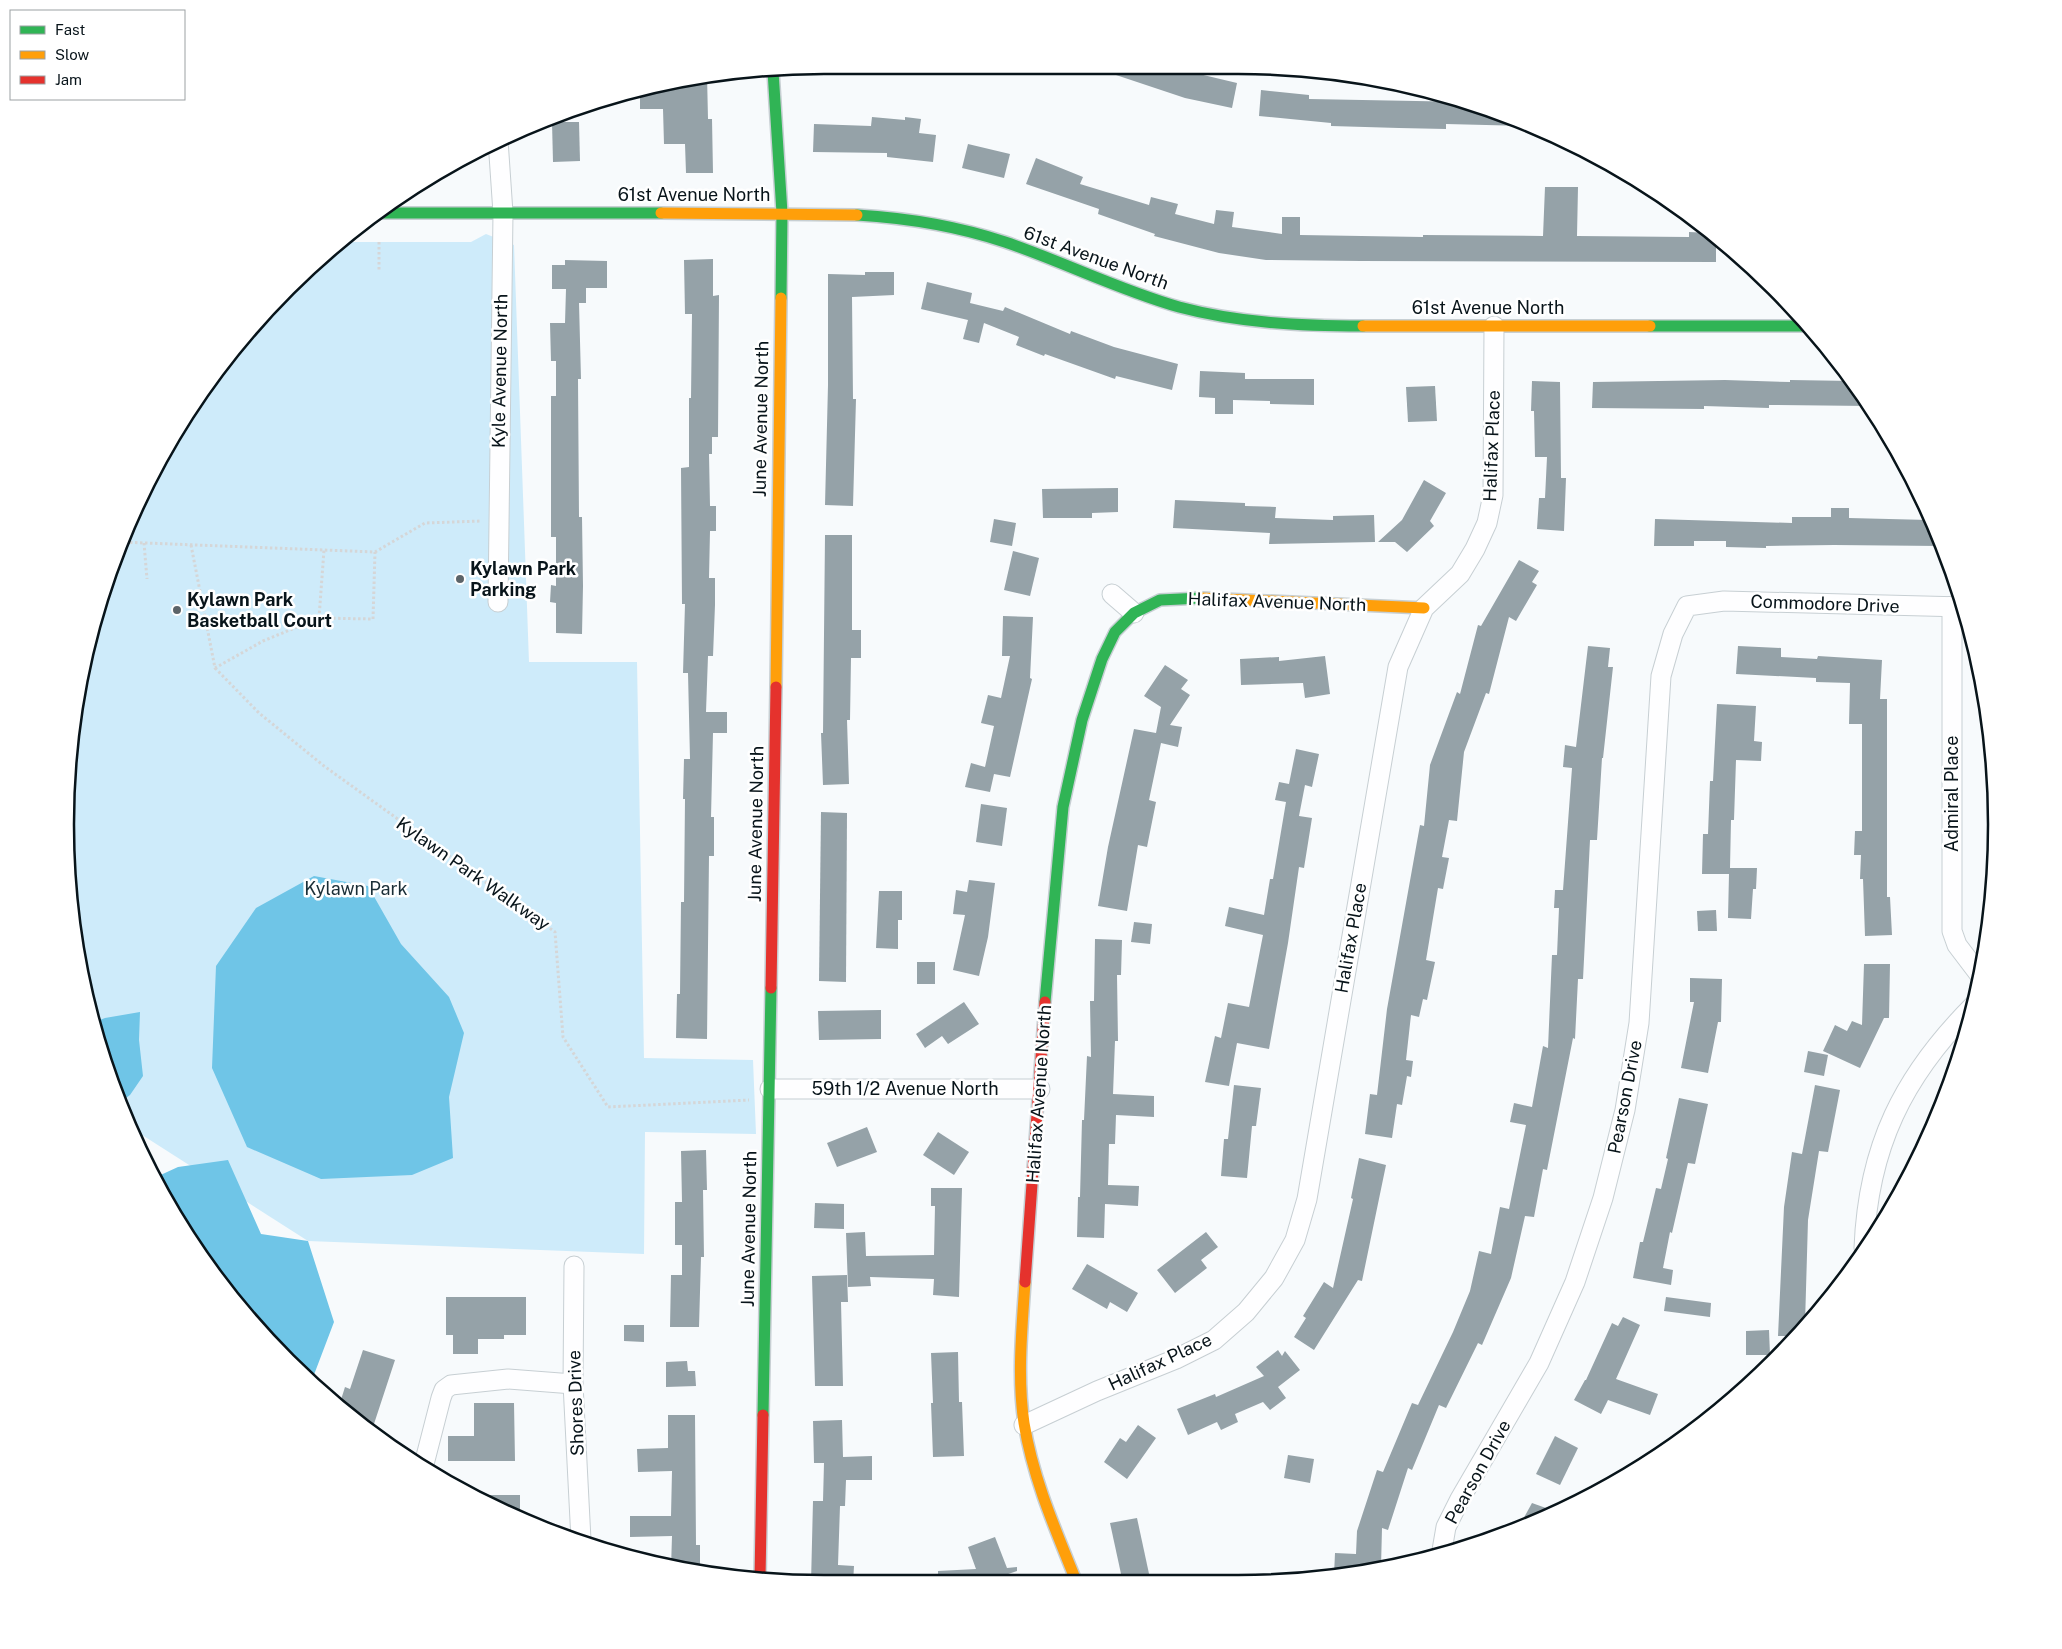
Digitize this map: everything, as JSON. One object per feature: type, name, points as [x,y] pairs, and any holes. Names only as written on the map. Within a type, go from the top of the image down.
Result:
[{"type":"street","name":"June Avenue North","points":[[760,1572],[770,1092],[782,213],[773,75]]},
{"type":"street","name":"Kyle Avenue North","points":[[498,602],[503,213],[499,148]]},
{"type":"street","name":"61st Avenue North","points":[[389,213],[782,213],[878,215],[931,222],[983,235],[1160,302],[1212,315],[1265,324],[1320,326],[1799,326]]},
{"type":"street","name":"Halifax Place","points":[[1024,1425],[1096,1391],[1176,1360],[1214,1340],[1252,1305],[1274,1278],[1295,1240],[1307,1199],[1398,667],[1424,608],[1460,574],[1475,550],[1487,523],[1492,495],[1494,326]]},
{"type":"street","points":[[1112,594],[1134,614]]},
{"type":"street","name":"Halifax Avenue North","points":[[1074,1575],[1045,1502],[1024,1425],[1021,1395],[1021,1339],[1045,1000],[1063,807],[1082,720],[1102,659],[1115,632],[1134,614],[1160,600],[1190,598],[1424,608]]},
{"type":"street","name":"Commodore Drive","points":[[1687,606],[1724,601],[1955,606]]},
{"type":"street","name":"Pearson Drive","points":[[1443,1547],[1446,1527],[1460,1499],[1539,1363],[1575,1282],[1603,1198],[1625,1110],[1639,1023],[1661,676],[1673,634],[1687,606]]},
{"type":"street","name":"Admiral Place","points":[[1957,611],[1952,931],[1957,945],[1974,968]]},
{"type":"street","points":[[1865,1237],[1870,1190],[1878,1153],[1895,1109],[1931,1054],[1949,1030],[1964,1015]]},
{"type":"street","name":"59th 1/2 Avenue North","points":[[770,1092],[1040,1088]]},
{"type":"street","name":"Shores Drive","points":[[574,1266],[573,1384],[581,1534]]},
{"type":"street","points":[[425,1460],[441,1398],[444,1390],[451,1385],[508,1379],[573,1384]]},
{"type":"path","points":[[380,242],[380,272]]},
{"type":"path","points":[[129,542],[375,552],[425,523],[498,521]]},
{"type":"path","points":[[144,543],[147,579]]},
{"type":"path","points":[[191,545],[215,668],[264,641],[319,618],[373,619],[375,552]]},
{"type":"path","points":[[319,618],[324,550]]},
{"type":"path","name":"Kylawn Park Walkway","points":[[215,668],[258,713],[324,766],[555,932],[563,1037],[608,1107],[746,1100],[770,1092]]},
{"type":"green space","name":"Kylawn Park","points":[[486,234],[514,245],[529,662],[637,662],[644,1058],[753,1060],[756,1134],[645,1132],[644,1254],[308,1241],[141,1134],[97,1009],[88,971],[75,874],[75,775],[80,727],[88,678],[99,630],[131,537],[151,492],[174,449],[200,407],[229,367],[260,329],[294,294],[329,260],[351,242],[471,242]]},
{"type":"water","points":[[314,876],[368,886],[401,944],[449,997],[464,1033],[449,1097],[453,1158],[412,1175],[321,1179],[247,1147],[212,1068],[216,966],[256,908]]},
{"type":"water","points":[[140,1012],[139,1040],[143,1076],[126,1098],[99,1020]]},
{"type":"water","points":[[228,1160],[261,1234],[308,1241],[334,1322],[314,1375],[260,1320],[200,1242],[161,1175],[178,1167]]},
{"type":"building","points":[[1113,74],[1199,74],[1237,83],[1232,108],[1185,98]]},
{"type":"building","points":[[707,83],[708,119],[712,119],[713,173],[686,173],[685,144],[664,144],[663,109],[640,109],[640,97]]},
{"type":"building","points":[[1261,90],[1309,95],[1309,99],[1440,101],[1510,126],[1446,124],[1446,129],[1331,126],[1331,123],[1259,116]]},
{"type":"building","points":[[872,117],[905,120],[905,117],[921,119],[919,133],[936,135],[933,162],[887,157],[887,153],[813,152],[814,124],[871,126]]},
{"type":"building","points":[[561,122],[579,122],[580,161],[553,162],[552,125]]},
{"type":"building","points":[[968,144],[1010,154],[1004,178],[962,168]]},
{"type":"building","points":[[1036,158],[1083,177],[1080,184],[1149,205],[1151,197],[1178,204],[1175,214],[1214,224],[1216,210],[1234,212],[1232,227],[1282,234],[1282,217],[1300,217],[1300,235],[1423,237],[1423,235],[1543,236],[1545,187],[1578,187],[1577,236],[1689,237],[1689,232],[1699,232],[1716,246],[1716,262],[1266,260],[1219,253],[1154,236],[1155,234],[1098,214],[1099,209],[1026,184]]},
{"type":"building","points":[[713,259],[713,296],[719,295],[718,437],[712,437],[712,454],[709,454],[710,506],[716,506],[716,531],[710,531],[709,578],[715,578],[715,605],[713,656],[708,656],[706,712],[727,712],[727,733],[713,733],[711,817],[714,817],[714,856],[709,856],[707,1039],[676,1038],[677,994],[680,994],[681,902],[684,902],[684,759],[690,759],[688,673],[683,673],[685,604],[682,604],[681,468],[689,467],[692,314],[685,314],[684,260]]},
{"type":"building","points":[[565,260],[607,261],[607,288],[586,288],[586,303],[579,303],[581,379],[578,379],[579,517],[582,517],[582,634],[556,633],[556,603],[550,602],[551,585],[556,586],[556,537],[551,537],[551,396],[556,396],[556,361],[551,361],[550,323],[565,323],[566,289],[552,289],[552,265],[565,265]]},
{"type":"building","points":[[865,272],[894,272],[894,295],[852,297],[853,399],[856,399],[853,506],[825,505],[828,274],[865,275]]},
{"type":"building","points":[[927,282],[972,293],[970,303],[1003,311],[1005,307],[1070,334],[1071,331],[1114,347],[1178,364],[1172,390],[1116,376],[1115,379],[1045,354],[1044,356],[1016,345],[1019,337],[984,323],[979,343],[963,339],[968,320],[921,309]]},
{"type":"building","points":[[1200,371],[1245,373],[1245,379],[1314,379],[1314,405],[1270,404],[1270,401],[1233,400],[1233,414],[1215,414],[1215,398],[1199,397]]},
{"type":"building","points":[[1532,381],[1560,382],[1561,478],[1566,478],[1564,531],[1537,529],[1539,498],[1545,498],[1547,457],[1535,457],[1534,411],[1531,411]]},
{"type":"building","points":[[1843,381],[1861,406],[1769,405],[1769,408],[1704,406],[1704,409],[1592,408],[1593,382]]},
{"type":"building","points":[[1435,386],[1437,421],[1408,422],[1406,387]]},
{"type":"building","points":[[1424,480],[1446,493],[1430,521],[1434,526],[1407,552],[1395,542],[1378,542],[1402,520]]},
{"type":"building","points":[[1118,488],[1118,512],[1092,513],[1092,518],[1043,518],[1042,489]]},
{"type":"building","points":[[1175,500],[1245,503],[1245,506],[1276,507],[1275,518],[1333,520],[1333,516],[1374,515],[1375,542],[1269,544],[1270,533],[1173,528]]},
{"type":"building","points":[[1831,508],[1849,508],[1849,518],[1923,520],[1934,546],[1834,545],[1766,546],[1766,548],[1726,547],[1726,541],[1694,541],[1694,546],[1654,546],[1655,519],[1792,523],[1792,517],[1831,517]]},
{"type":"building","points":[[994,519],[1016,523],[1012,546],[990,542]]},
{"type":"building","points":[[825,535],[852,535],[852,630],[861,630],[861,658],[851,658],[850,720],[847,720],[849,784],[823,785],[821,733],[823,733]]},
{"type":"building","points":[[1013,551],[1039,558],[1030,596],[1004,590]]},
{"type":"building","points":[[1519,560],[1539,571],[1532,582],[1537,585],[1516,621],[1509,617],[1489,694],[1486,693],[1464,752],[1457,821],[1449,820],[1442,857],[1449,858],[1443,889],[1438,888],[1426,960],[1435,962],[1427,1000],[1423,999],[1419,1017],[1411,1015],[1406,1060],[1413,1061],[1411,1077],[1407,1076],[1402,1105],[1397,1104],[1392,1138],[1365,1134],[1370,1094],[1377,1095],[1387,1009],[1420,825],[1424,826],[1430,765],[1457,692],[1460,694],[1478,625],[1481,626]]},
{"type":"building","points":[[1003,616],[1033,617],[1030,678],[1032,679],[1010,777],[994,774],[990,792],[965,787],[971,763],[985,767],[994,726],[981,723],[988,695],[1001,698],[1010,656],[1002,656]]},
{"type":"building","points":[[1588,646],[1610,648],[1608,667],[1613,667],[1602,758],[1597,840],[1590,840],[1583,979],[1578,979],[1575,1039],[1573,1038],[1547,1170],[1543,1169],[1534,1217],[1525,1216],[1511,1278],[1482,1345],[1478,1343],[1446,1408],[1439,1405],[1412,1470],[1408,1468],[1388,1530],[1382,1528],[1381,1561],[1334,1569],[1335,1553],[1356,1554],[1357,1531],[1377,1470],[1383,1472],[1412,1403],[1418,1405],[1453,1332],[1470,1291],[1479,1251],[1491,1254],[1500,1207],[1509,1209],[1526,1125],[1510,1122],[1514,1103],[1532,1107],[1543,1046],[1548,1048],[1552,955],[1557,955],[1559,908],[1554,908],[1555,890],[1563,890],[1572,768],[1563,767],[1565,745],[1576,747]]},
{"type":"building","points":[[1738,646],[1781,648],[1781,657],[1817,659],[1818,656],[1882,660],[1880,699],[1887,699],[1887,897],[1890,897],[1892,935],[1865,936],[1863,879],[1860,879],[1861,855],[1854,855],[1855,831],[1862,831],[1862,724],[1849,724],[1850,683],[1816,682],[1816,678],[1736,674]]},
{"type":"building","points":[[1325,656],[1330,694],[1305,698],[1303,683],[1241,685],[1240,659],[1279,657],[1279,661]]},
{"type":"building","points":[[1165,665],[1188,680],[1181,689],[1190,695],[1170,725],[1182,727],[1178,747],[1161,743],[1149,800],[1156,802],[1147,847],[1138,845],[1127,911],[1098,906],[1108,847],[1134,729],[1156,733],[1161,707],[1144,696]]},
{"type":"building","points":[[1717,704],[1756,706],[1754,741],[1762,742],[1761,761],[1736,760],[1734,820],[1731,820],[1730,868],[1757,868],[1756,889],[1753,889],[1751,919],[1728,918],[1729,874],[1702,874],[1703,834],[1708,834],[1710,781],[1713,781]]},
{"type":"building","points":[[1296,749],[1319,754],[1312,787],[1305,785],[1299,816],[1312,818],[1304,868],[1299,867],[1288,943],[1269,1049],[1237,1043],[1229,1086],[1205,1082],[1215,1036],[1221,1038],[1228,1003],[1249,1007],[1263,935],[1225,926],[1229,907],[1264,915],[1270,879],[1273,879],[1286,802],[1275,800],[1279,782],[1289,784]]},
{"type":"building","points":[[981,804],[1007,808],[1002,846],[976,842]]},
{"type":"building","points":[[821,812],[847,813],[846,982],[819,981]]},
{"type":"building","points":[[969,880],[995,883],[988,937],[979,976],[953,970],[965,915],[953,914],[956,890],[967,892]]},
{"type":"building","points":[[879,891],[902,891],[902,920],[898,920],[898,949],[876,948]]},
{"type":"building","points":[[1716,910],[1717,931],[1698,931],[1697,911]]},
{"type":"building","points":[[1134,922],[1152,924],[1150,944],[1131,942]]},
{"type":"building","points":[[1095,939],[1122,940],[1121,975],[1117,975],[1118,1041],[1115,1041],[1113,1094],[1154,1096],[1154,1117],[1116,1115],[1115,1144],[1109,1144],[1108,1185],[1139,1186],[1138,1206],[1105,1204],[1104,1238],[1077,1237],[1087,1056],[1091,1057],[1090,1001],[1094,1001]]},
{"type":"building","points":[[917,962],[935,962],[935,984],[917,984]]},
{"type":"building","points":[[1864,964],[1890,964],[1889,1018],[1884,1018],[1860,1068],[1823,1051],[1835,1025],[1847,1031],[1852,1021],[1862,1025]]},
{"type":"building","points":[[1690,978],[1722,979],[1721,1022],[1718,1022],[1708,1073],[1681,1068],[1694,1002],[1690,1002]]},
{"type":"building","points":[[964,1002],[979,1024],[948,1044],[942,1036],[925,1048],[916,1034]]},
{"type":"building","points":[[881,1010],[881,1039],[819,1040],[818,1011]]},
{"type":"building","points":[[1808,1051],[1828,1055],[1824,1076],[1804,1072]]},
{"type":"building","points":[[1234,1085],[1261,1088],[1256,1126],[1252,1126],[1247,1178],[1221,1176],[1224,1139],[1228,1139]]},
{"type":"building","points":[[1815,1085],[1840,1090],[1828,1152],[1819,1151],[1808,1220],[1805,1316],[1786,1336],[1778,1336],[1784,1207],[1792,1152],[1802,1154]]},
{"type":"building","points":[[1679,1098],[1708,1104],[1695,1164],[1688,1163],[1672,1233],[1670,1232],[1663,1268],[1673,1270],[1671,1285],[1633,1278],[1640,1242],[1643,1242],[1656,1188],[1661,1189]]},
{"type":"building","points":[[867,1127],[877,1152],[837,1167],[827,1143]]},
{"type":"building","points":[[938,1132],[969,1152],[954,1175],[923,1155]]},
{"type":"building","points":[[706,1150],[707,1190],[703,1190],[704,1257],[701,1257],[699,1327],[670,1327],[671,1275],[682,1275],[682,1245],[675,1245],[675,1202],[682,1202],[681,1151]]},
{"type":"building","points":[[1359,1158],[1386,1165],[1362,1281],[1358,1280],[1314,1350],[1294,1337],[1306,1318],[1303,1316],[1324,1282],[1333,1288],[1353,1199],[1351,1198]]},
{"type":"building","points":[[931,1188],[962,1188],[959,1297],[933,1295],[934,1279],[870,1277],[871,1286],[848,1287],[846,1233],[865,1232],[866,1256],[934,1255],[935,1206],[931,1206]]},
{"type":"building","points":[[815,1203],[844,1204],[844,1229],[814,1228]]},
{"type":"building","points":[[1206,1232],[1218,1247],[1201,1260],[1207,1268],[1175,1293],[1157,1270]]},
{"type":"building","points":[[1087,1264],[1138,1293],[1127,1312],[1110,1302],[1107,1309],[1072,1289]]},
{"type":"building","points":[[847,1275],[848,1302],[841,1302],[843,1386],[815,1386],[812,1276]]},
{"type":"building","points":[[446,1297],[526,1297],[526,1335],[504,1335],[504,1339],[478,1339],[478,1354],[453,1354],[453,1335],[446,1335]]},
{"type":"building","points":[[1666,1297],[1711,1303],[1710,1317],[1664,1311]]},
{"type":"building","points":[[1623,1317],[1640,1325],[1616,1379],[1658,1394],[1650,1415],[1608,1400],[1601,1414],[1574,1400],[1586,1380],[1612,1323],[1618,1326]]},
{"type":"building","points":[[624,1325],[644,1325],[644,1342],[624,1341]]},
{"type":"building","points":[[1769,1330],[1770,1353],[1768,1355],[1746,1355],[1746,1331]]},
{"type":"building","points":[[363,1350],[395,1360],[374,1425],[341,1399],[345,1387],[350,1389]]},
{"type":"building","points":[[1278,1350],[1282,1356],[1285,1351],[1300,1370],[1278,1387],[1286,1398],[1270,1410],[1263,1402],[1235,1414],[1238,1422],[1221,1430],[1217,1422],[1188,1435],[1177,1409],[1215,1394],[1216,1397],[1264,1376],[1256,1367]]},
{"type":"building","points":[[958,1352],[959,1402],[962,1402],[964,1456],[933,1457],[931,1353]]},
{"type":"building","points":[[687,1361],[688,1371],[695,1371],[696,1386],[666,1387],[666,1362]]},
{"type":"building","points":[[474,1403],[514,1403],[515,1461],[448,1461],[448,1436],[474,1436]]},
{"type":"building","points":[[668,1415],[695,1415],[696,1545],[700,1545],[700,1565],[671,1559],[672,1536],[630,1537],[630,1516],[671,1516],[672,1471],[638,1472],[637,1449],[668,1448]]},
{"type":"building","points":[[842,1420],[843,1457],[872,1456],[872,1480],[846,1480],[845,1506],[840,1506],[838,1565],[854,1566],[854,1575],[811,1575],[813,1501],[823,1501],[824,1463],[814,1463],[813,1421]]},
{"type":"building","points":[[1138,1425],[1156,1438],[1127,1479],[1104,1462],[1120,1438],[1126,1442]]},
{"type":"building","points":[[1555,1436],[1578,1448],[1560,1485],[1536,1474]]},
{"type":"building","points":[[1288,1455],[1314,1459],[1310,1483],[1284,1478]]},
{"type":"building","points":[[486,1495],[520,1495],[520,1510]]},
{"type":"building","points":[[1532,1503],[1547,1508],[1525,1518],[1523,1519]]},
{"type":"building","points":[[1137,1518],[1149,1575],[1121,1575],[1110,1523]]},
{"type":"building","points":[[995,1537],[1007,1568],[1017,1567],[1017,1571],[1005,1575],[938,1575],[938,1571],[976,1569],[968,1547]]},
{"type":"traffic: fast","points":[[773,75],[782,213],[781,298]]},
{"type":"traffic: fast","points":[[389,213],[661,213]]},
{"type":"traffic: fast","points":[[857,215],[932,224],[987,236],[1157,300],[1224,317],[1270,322],[1363,326]]},
{"type":"traffic: fast","points":[[1650,326],[1799,326]]},
{"type":"traffic: fast","points":[[1045,1002],[1063,807],[1082,720],[1102,659],[1115,632],[1134,613],[1160,600],[1201,598]]},
{"type":"traffic: fast","points":[[763,1415],[771,988]]},
{"type":"traffic: slow","points":[[661,213],[857,215]]},
{"type":"traffic: slow","points":[[776,687],[781,298]]},
{"type":"traffic: slow","points":[[1363,326],[1650,326]]},
{"type":"traffic: slow","points":[[1201,598],[1424,608]]},
{"type":"traffic: slow","points":[[1025,1282],[1020,1370],[1024,1423],[1039,1485],[1074,1575]]},
{"type":"traffic: jam","points":[[771,988],[776,687]]},
{"type":"traffic: jam","points":[[1025,1282],[1045,1002]]},
{"type":"traffic: jam","points":[[760,1572],[763,1415]]},
{"type":"place","name":"Kylawn Park Parking","points":[[460,579]]},
{"type":"place","name":"Kylawn Park Basketball Court","points":[[177,610]]}]
